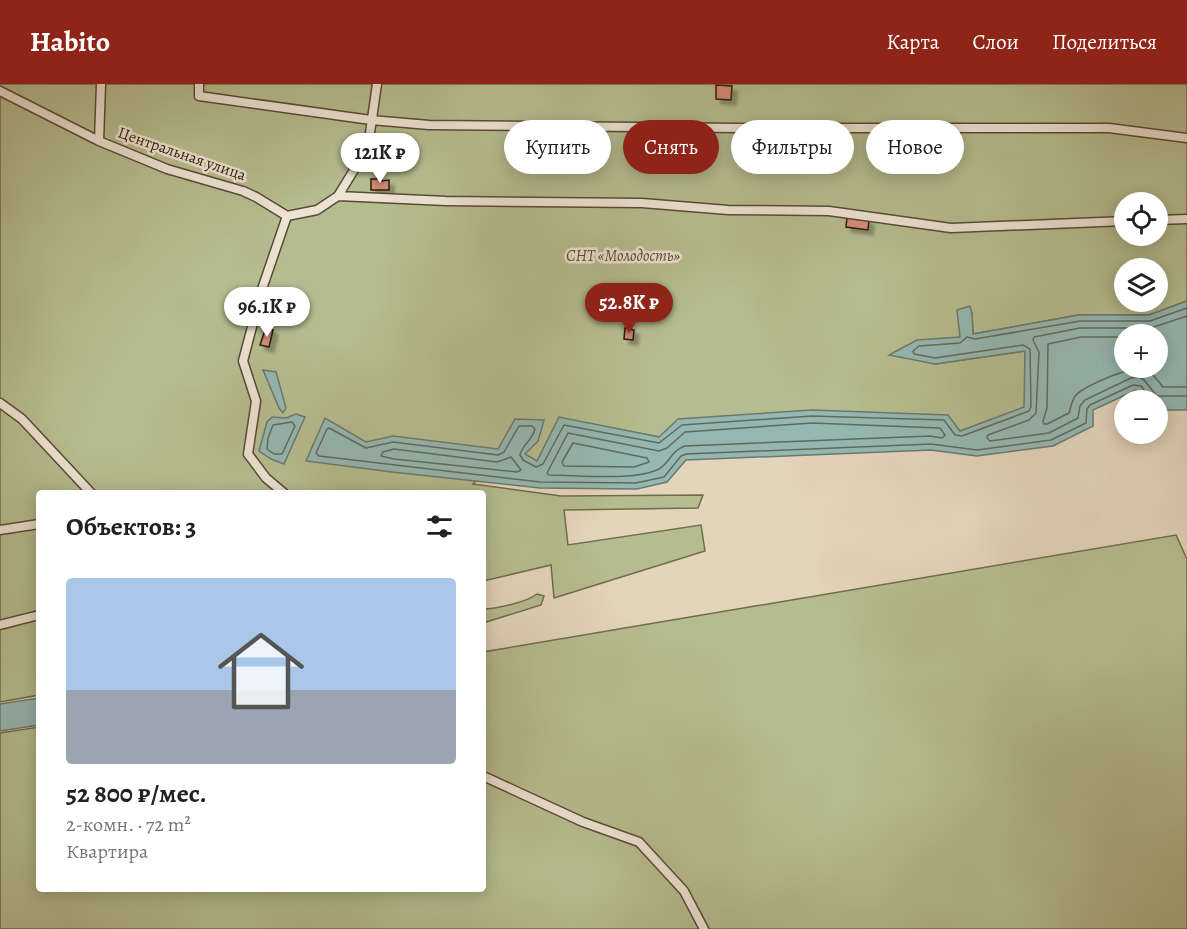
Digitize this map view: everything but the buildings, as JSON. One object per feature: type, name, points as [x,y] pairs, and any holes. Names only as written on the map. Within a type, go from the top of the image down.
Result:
[{"type":"street","points":[[99,141],[101,84]]},
{"type":"street","points":[[200,84],[199,96],[371,120],[441,125],[1109,128],[1187,138]]},
{"type":"street","points":[[280,490],[266,478],[249,454],[256,401],[243,361],[262,289],[288,216],[317,210],[338,196],[368,147],[377,84]]},
{"type":"street","name":"Центральная улица","points":[[0,91],[99,141],[167,169],[243,191],[288,216]]},
{"type":"street","points":[[338,196],[446,201],[642,203],[728,210],[829,211],[951,228],[1114,221]]},
{"type":"street","points":[[1168,220],[1187,219]]},
{"type":"street","points":[[0,403],[22,419],[88,490]]},
{"type":"street","points":[[0,530],[36,524]]},
{"type":"street","points":[[0,625],[36,616]]},
{"type":"street","points":[[486,777],[583,822],[639,842],[684,891],[704,929]]},
{"type":"green space","name":"СНТ «Молодость»","points":[[0,84],[1187,84],[1187,301],[1168,308],[1168,258],[1114,258],[1114,312],[1157,312],[1149,315],[1079,315],[973,334],[972,314],[960,337],[900,356],[935,364],[1025,351],[1025,408],[960,431],[659,437],[560,418],[537,462],[525,455],[499,449],[488,467],[473,484],[561,496],[703,495],[698,508],[564,510],[568,545],[701,525],[705,551],[554,598],[551,565],[486,580],[486,490],[36,490],[36,696],[0,702]]},
{"type":"green space","points":[[1176,535],[1187,559],[1187,929],[0,929],[0,733],[36,727],[36,892],[486,892],[486,651]]},
{"type":"green space","points":[[537,594],[544,596],[541,605],[486,622],[486,609],[526,600]]},
{"type":"water","points":[[1187,301],[1187,410],[1168,410],[1168,390],[1114,390],[1114,400],[1093,410],[1093,426],[1053,446],[977,456],[931,450],[686,460],[667,482],[637,489],[540,488],[306,461],[325,418],[366,442],[393,436],[498,449],[515,419],[544,420],[538,441],[525,454],[537,461],[559,417],[659,437],[678,419],[812,410],[948,415],[960,431],[1024,407],[1025,351],[935,364],[889,355],[917,340],[960,337],[957,310],[970,306],[973,334],[1079,315],[1149,315],[1168,312],[1168,308]]},
{"type":"water","points":[[263,370],[276,372],[286,408],[283,413],[279,408]]},
{"type":"water","points":[[296,414],[305,417],[284,464],[259,451],[267,422],[272,417],[286,418]]},
{"type":"water","points":[[36,698],[36,725],[0,731],[0,704]]}]
